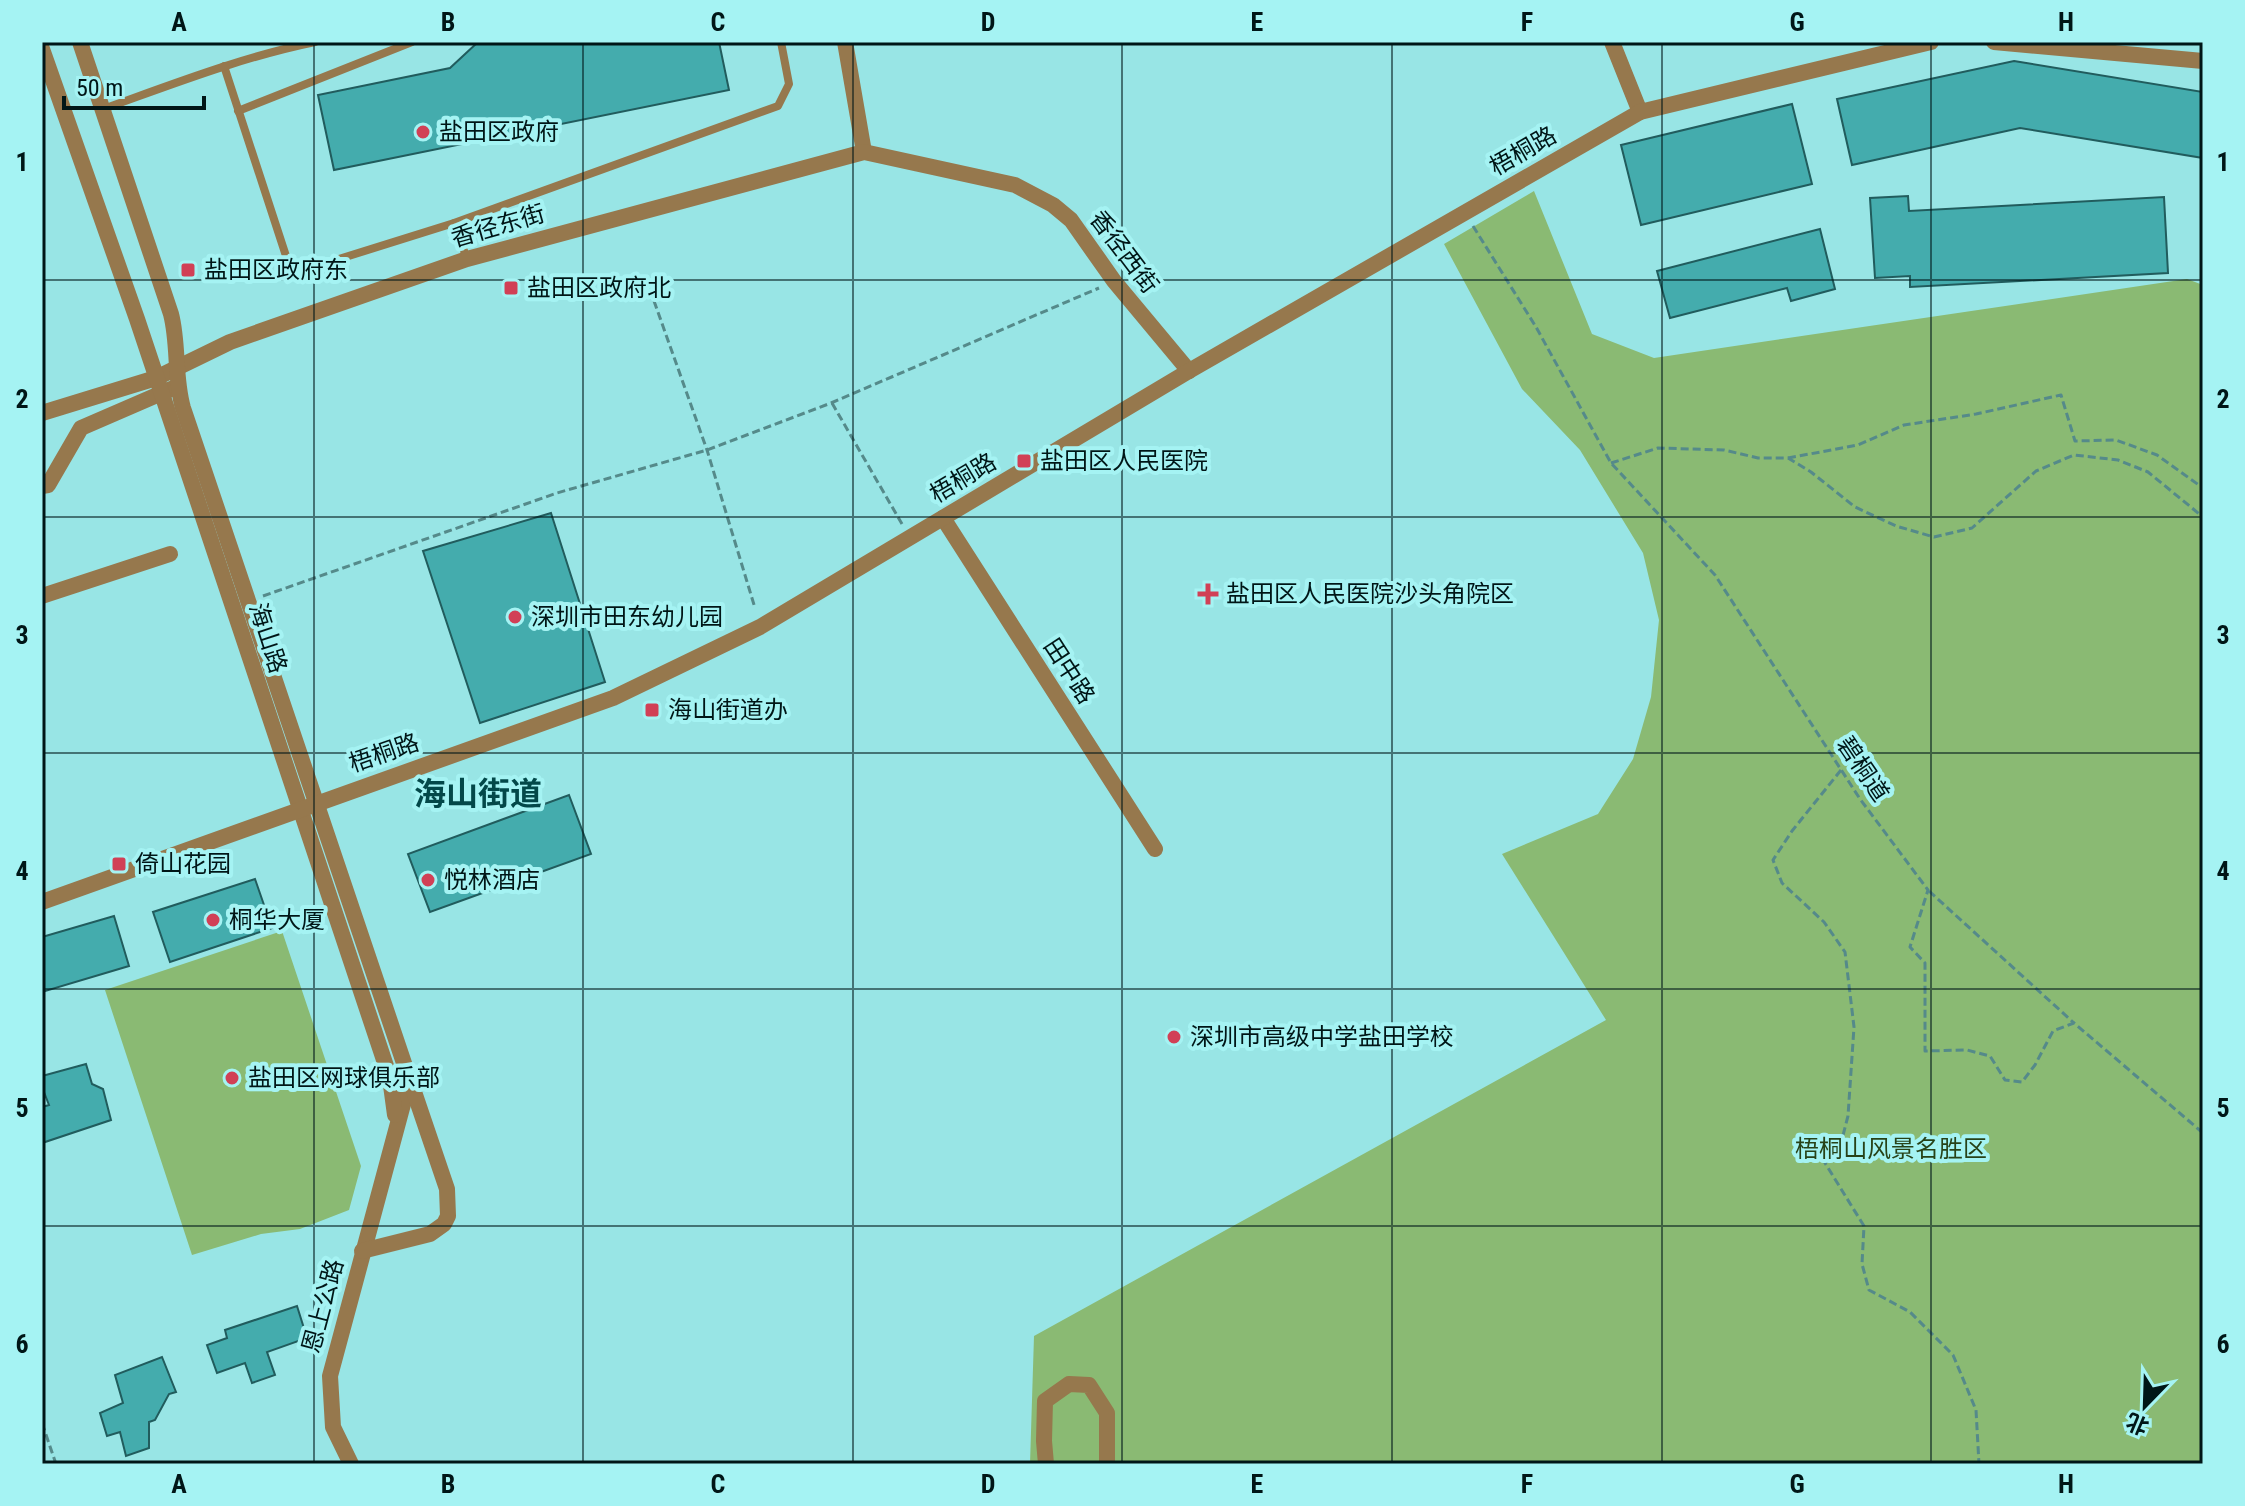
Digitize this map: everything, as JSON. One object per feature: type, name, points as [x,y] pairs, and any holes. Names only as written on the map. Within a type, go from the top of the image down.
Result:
[{"type":"street","name":"海山路","points":[[80,42],[171,314],[183,408],[248,601],[393,1091],[395,1115],[388,1160]]},
{"type":"street","points":[[845,42],[864,152]]},
{"type":"street","points":[[1612,42],[1640,112]]},
{"type":"street","name":"梧桐路","points":[[42,902],[613,698],[760,627],[1189,371],[1640,112],[1931,42]]},
{"type":"street","points":[[1994,42],[2203,61]]},
{"type":"street","name":"海山路","points":[[42,49],[308,806],[447,1189],[448,1216],[444,1224],[430,1234],[362,1251]]},
{"type":"street","name":"香径东街","points":[[159,385],[177,368],[230,342],[467,259],[864,152]]},
{"type":"street","name":"香径西街","points":[[864,152],[1015,185],[1053,205],[1071,220],[1114,281],[1189,371]]},
{"type":"street","points":[[42,486],[48,485],[81,428],[159,385]]},
{"type":"street","points":[[42,413],[159,385],[178,386]]},
{"type":"street","name":"田中路","points":[[943,518],[1155,849]]},
{"type":"street","points":[[42,596],[170,554]]},
{"type":"street","name":"海山路","points":[[388,1160],[405,1097],[407,1072]]},
{"type":"street","name":"恩上公路","points":[[351,1464],[333,1427],[329,1388],[332,1364],[388,1160]]},
{"type":"street","points":[[1046,1464],[1045,1401],[1069,1384],[1089,1385],[1107,1413],[1107,1464]]},
{"type":"lane","points":[[103,109],[271,51],[315,42]]},
{"type":"lane","points":[[238,111],[412,42]]},
{"type":"lane","points":[[224,66],[287,259],[307,269],[454,223],[778,106],[789,84],[781,42]]},
{"type":"lane","points":[[454,223],[467,259]]},
{"type":"path","name":"碧桐道","points":[[1474,226],[1536,327],[1611,463],[1715,575],[1860,799],[1928,890],[2074,1023]]},
{"type":"path","points":[[248,601],[557,493],[707,450],[831,403],[1114,281]]},
{"type":"path","points":[[654,301],[707,450],[760,627]]},
{"type":"path","points":[[1611,463],[1658,448],[1724,450],[1758,458],[1788,458],[1858,445],[1904,425],[1976,414],[2061,395],[2075,441],[2116,440],[2157,455],[2203,488]]},
{"type":"path","points":[[831,403],[910,538]]},
{"type":"path","points":[[1788,458],[1855,507],[1896,526],[1934,537],[1972,528],[2036,471],[2074,455],[2118,460],[2148,472],[2203,517]]},
{"type":"path","points":[[1841,770],[1773,860],[1782,883],[1824,922],[1845,952],[1854,1027],[1848,1116],[1841,1143],[1825,1163],[1864,1226],[1862,1264],[1869,1290],[1910,1312],[1953,1355],[1976,1410],[1979,1464]]},
{"type":"path","points":[[1928,890],[1910,947],[1925,963],[1925,1051],[1967,1050],[1990,1056],[2005,1080],[2022,1082],[2053,1031],[2074,1023],[2203,1133]]},
{"type":"path","points":[[42,1423],[56,1464]]},
{"type":"green space","name":"梧桐山风景名胜区","points":[[1534,191],[1592,334],[1654,358],[2187,279],[2203,285],[2203,1464],[1030,1464],[1034,1336],[1606,1020],[1502,854],[1598,814],[1633,759],[1651,697],[1659,620],[1643,553],[1580,450],[1522,389],[1444,244]]},
{"type":"green space","name":"盐田区网球俱乐部","points":[[282,931],[361,1166],[349,1210],[300,1229],[261,1234],[192,1255],[105,990]]},
{"type":"building","name":"盐田区政府","points":[[478,42],[719,42],[729,90],[334,170],[318,95],[450,68]]},
{"type":"building","points":[[2014,61],[2203,92],[2203,158],[2020,128],[1852,165],[1837,99]]},
{"type":"building","points":[[1792,104],[1812,184],[1641,225],[1621,145]]},
{"type":"building","points":[[1908,196],[1909,211],[2164,197],[2168,273],[1910,287],[1910,276],[1875,278],[1870,198]]},
{"type":"building","points":[[1820,229],[1835,289],[1791,301],[1787,288],[1670,318],[1657,271]]},
{"type":"building","name":"深圳市田东幼儿园","points":[[551,513],[605,682],[480,723],[423,551]]},
{"type":"building","points":[[569,795],[591,854],[430,912],[408,854]]},
{"type":"building","name":"桐华大厦","points":[[255,879],[272,928],[170,962],[153,912]]},
{"type":"building","points":[[114,916],[129,966],[42,992],[42,937]]},
{"type":"building","points":[[86,1064],[92,1084],[103,1089],[111,1120],[42,1143],[42,1107],[49,1105],[42,1087],[42,1076]]},
{"type":"building","points":[[297,1306],[307,1338],[267,1352],[275,1375],[252,1383],[245,1363],[217,1373],[207,1345],[227,1338],[225,1330]]},
{"type":"building","points":[[162,1357],[176,1392],[169,1394],[155,1420],[149,1422],[149,1448],[126,1456],[120,1432],[107,1436],[100,1413],[123,1403],[115,1375]]},
{"type":"place","name":"盐田区政府","points":[[423,132]]},
{"type":"place","name":"盐田区政府东","points":[[188,270]]},
{"type":"place","name":"盐田区政府北","points":[[511,288]]},
{"type":"place","name":"盐田区人民医院","points":[[1024,461]]},
{"type":"place","name":"盐田区人民医院沙头角院区","points":[[1208,594]]},
{"type":"place","name":"深圳市田东幼儿园","points":[[515,617]]},
{"type":"place","name":"海山街道办","points":[[652,710]]},
{"type":"place","name":"倚山花园","points":[[119,864]]},
{"type":"place","name":"悦林酒店","points":[[428,880]]},
{"type":"place","name":"桐华大厦","points":[[213,920]]},
{"type":"place","name":"深圳市高级中学盐田学校","points":[[1174,1037]]},
{"type":"place","name":"盐田区网球俱乐部","points":[[232,1078]]},
{"type":"district","name":"海山街道","points":[[478,794]]}]
